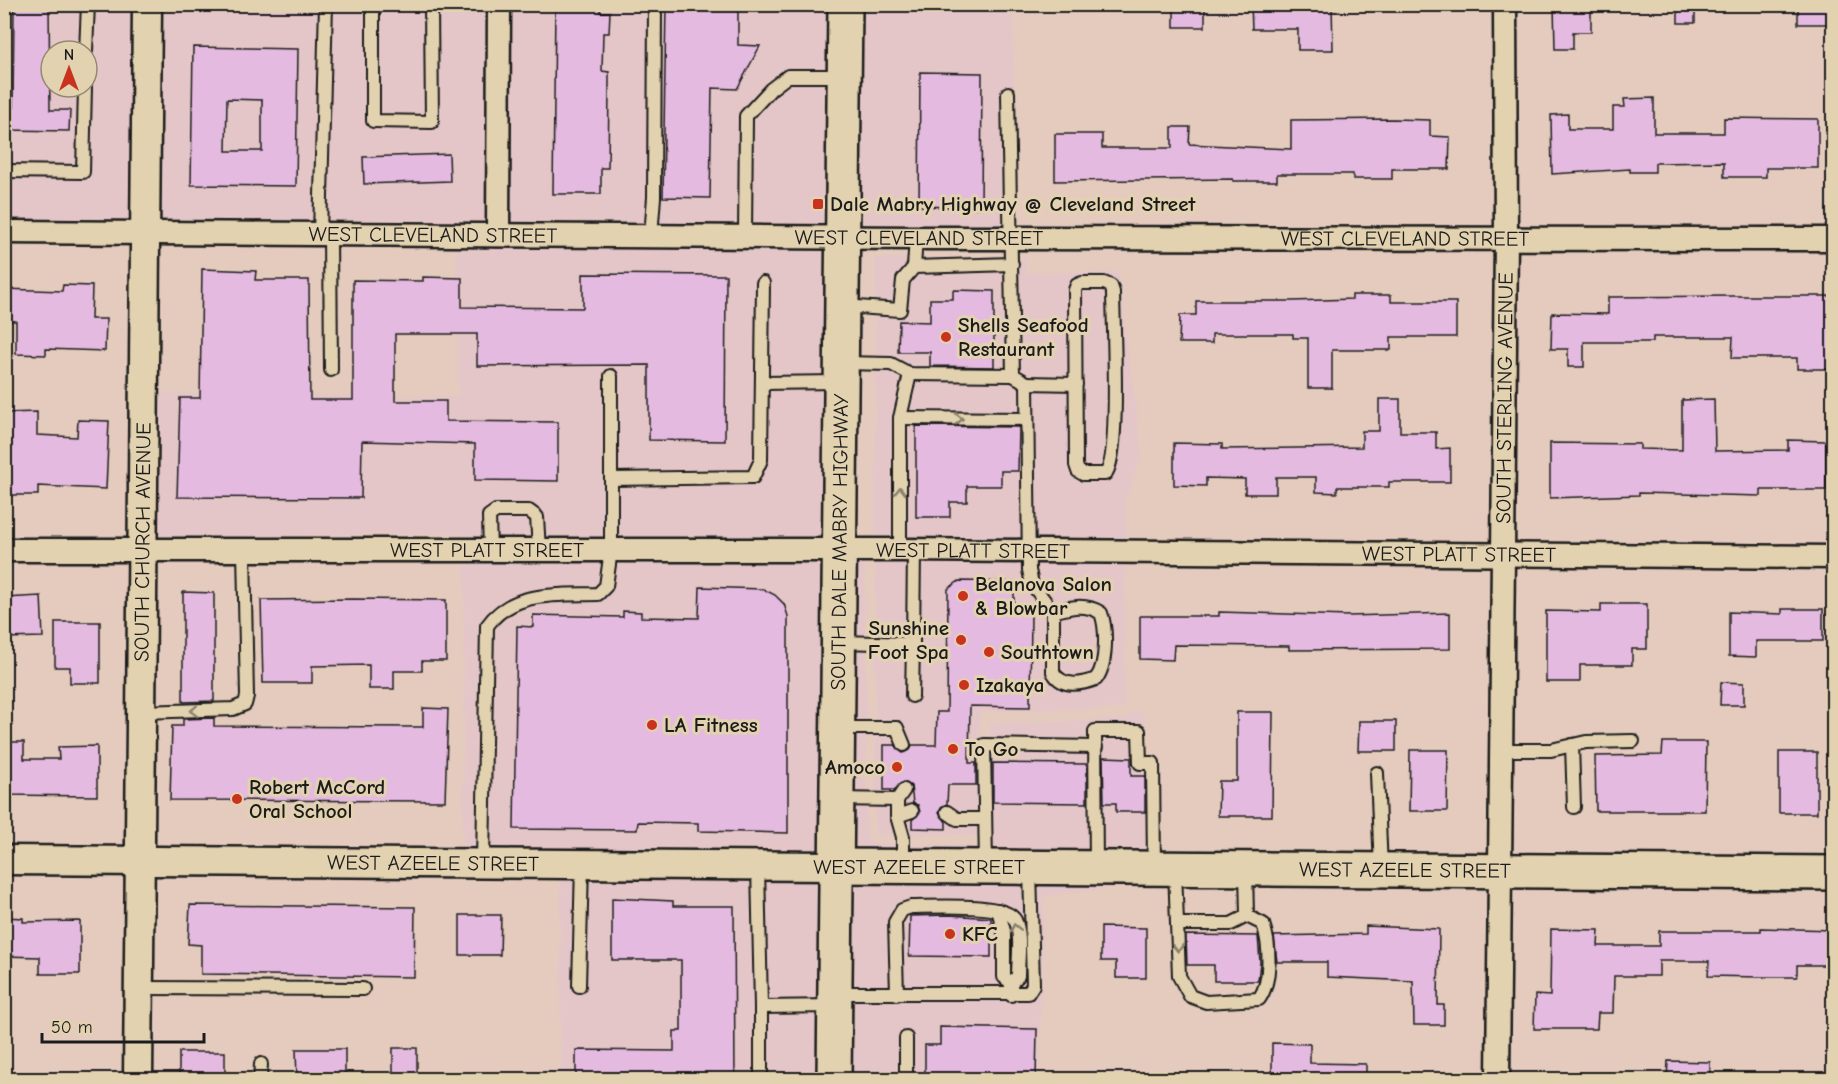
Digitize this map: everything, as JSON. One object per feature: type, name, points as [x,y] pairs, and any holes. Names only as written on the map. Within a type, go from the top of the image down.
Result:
[{"type":"main road","name":"SOUTH DALE MABRY HIGHWAY","points":[[834,1080],[837,550],[845,4]]},
{"type":"main road","name":"WEST AZEELE STREET","points":[[835,866],[1833,873]]},
{"type":"street","name":"SOUTH CHURCH AVENUE","points":[[138,1080],[147,4]]},
{"type":"street","points":[[498,235],[499,4]]},
{"type":"street","name":"SOUTH STERLING AVENUE","points":[[1498,1080],[1506,239],[1505,4]]},
{"type":"street","name":"WEST CLEVELAND STREET","points":[[4,232],[843,238],[1833,239]]},
{"type":"street","name":"WEST PLATT STREET","points":[[4,550],[907,550],[1833,557]]},
{"type":"street","name":"WEST AZEELE STREET","points":[[4,860],[835,866]]},
{"type":"lane","points":[[87,39],[88,4]]},
{"type":"lane","points":[[326,4],[325,234],[331,370]]},
{"type":"lane","points":[[373,4],[373,121],[432,122],[431,4]]},
{"type":"lane","points":[[651,236],[654,197],[655,4]]},
{"type":"lane","points":[[745,237],[746,116],[771,89],[788,76],[844,76]]},
{"type":"lane","points":[[1008,93],[1013,375]]},
{"type":"lane","points":[[4,171],[83,172],[85,99]]},
{"type":"lane","points":[[842,306],[900,310],[903,280],[914,267],[916,238]]},
{"type":"lane","points":[[959,238],[960,264]]},
{"type":"lane","points":[[914,267],[1012,264]]},
{"type":"lane","points":[[1082,282],[1104,283],[1111,286],[1113,292],[1115,395],[1111,463],[1105,474],[1083,474],[1078,471],[1076,465],[1076,384],[1075,290],[1082,282]]},
{"type":"lane","points":[[611,479],[753,477],[761,460],[763,283]]},
{"type":"lane","points":[[762,383],[891,364],[910,374],[1013,375],[1027,383],[1076,384]]},
{"type":"lane","points":[[910,374],[900,418],[913,644],[912,696]]},
{"type":"lane","points":[[483,864],[487,626],[502,611],[537,596],[598,594],[609,580],[611,376]]},
{"type":"lane","points":[[1027,383],[1028,551],[1032,584],[1053,612],[1053,672],[1064,683],[1077,684],[1096,679],[1102,665],[1104,621],[1101,613],[1086,606],[1073,606],[1053,612]]},
{"type":"lane","points":[[900,418],[1027,419]]},
{"type":"lane","points":[[490,550],[489,516],[496,511],[529,511],[537,517],[539,550]]},
{"type":"lane","points":[[142,712],[234,709],[245,704],[247,696],[244,551]]},
{"type":"lane","points":[[837,642],[913,644]]},
{"type":"lane","points":[[836,728],[897,728],[897,734],[891,745]]},
{"type":"lane","points":[[1096,868],[1095,730],[1139,731],[1140,763],[1153,763],[1165,869],[1177,924],[1179,976],[1190,996],[1206,1002],[1259,999],[1266,983],[1267,937],[1263,924],[1247,916]]},
{"type":"lane","points":[[897,734],[904,745]]},
{"type":"lane","points":[[1502,750],[1551,750],[1572,745],[1634,741]]},
{"type":"lane","points":[[986,867],[984,745],[1096,747]]},
{"type":"lane","points":[[1572,745],[1574,807]]},
{"type":"lane","points":[[1377,773],[1381,870]]},
{"type":"lane","points":[[836,799],[897,793],[897,816],[903,837],[903,867]]},
{"type":"lane","points":[[897,816],[912,817]]},
{"type":"lane","points":[[950,818],[985,819]]},
{"type":"lane","points":[[579,986],[582,864]]},
{"type":"lane","points":[[758,866],[761,1080]]},
{"type":"lane","points":[[761,1007],[897,994],[1011,989],[1028,993],[1033,985],[1030,868]]},
{"type":"lane","points":[[1246,870],[1247,916]]},
{"type":"lane","points":[[897,994],[895,922],[902,910],[911,907],[998,910],[1009,913],[1015,920],[1017,929],[1018,976],[1011,989]]},
{"type":"lane","points":[[1177,924],[1231,924],[1247,916]]},
{"type":"lane","points":[[139,988],[363,988]]},
{"type":"lane","points":[[906,1038],[906,1080]]},
{"type":"lane","points":[[260,1080],[261,1064]]},
{"type":"shaded area","points":[[5,5],[136,5],[135,219],[5,219]]},
{"type":"shaded area","points":[[158,5],[488,5],[487,222],[157,219]]},
{"type":"shaded area","points":[[510,5],[834,5],[832,225],[509,222]]},
{"type":"shaded area","points":[[856,5],[1013,5],[1016,226],[855,226]]},
{"type":"shaded area","points":[[456,247],[832,250],[827,537],[464,538],[463,533],[154,538],[156,394],[458,397]]},
{"type":"shaded area","points":[[875,258],[1026,259],[1026,273],[1118,272],[1142,454],[1126,500],[1125,708],[980,712],[981,835],[875,834]]},
{"type":"shaded area","points":[[464,563],[826,563],[824,854],[463,851]]},
{"type":"shaded area","points":[[848,563],[865,563],[867,840],[872,844],[980,846],[990,835],[990,723],[1125,719],[1134,712],[1143,711],[1148,856],[846,854]]},
{"type":"shaded area","points":[[560,876],[824,879],[823,1079],[561,1079]]},
{"type":"shaded area","points":[[846,879],[1149,882],[1044,896],[1039,1079],[845,1080]]},
{"type":"building","points":[[14,4],[49,4],[49,39],[39,39],[39,99],[50,99],[50,110],[70,110],[69,131],[4,130],[4,108],[13,108]]},
{"type":"building","points":[[555,4],[600,4],[600,12],[610,12],[609,33],[603,33],[602,71],[609,72],[609,90],[608,168],[601,168],[601,194],[553,194]]},
{"type":"building","points":[[666,4],[738,4],[738,45],[760,46],[737,89],[712,88],[710,198],[663,197]]},
{"type":"building","points":[[1174,4],[1205,4],[1205,27],[1174,27]]},
{"type":"building","points":[[1251,4],[1332,4],[1333,50],[1298,50],[1298,29],[1252,29]]},
{"type":"building","points":[[1554,4],[1591,4],[1591,32],[1573,32],[1573,49],[1555,49]]},
{"type":"building","points":[[1678,4],[1695,4],[1695,23],[1678,23]]},
{"type":"building","points":[[1798,4],[1828,4],[1828,24],[1798,24]]},
{"type":"building","points":[[193,47],[298,49],[296,186],[191,185]],"holes":[[[227,99],[262,100],[262,151],[226,151]]]},
{"type":"building","points":[[920,72],[982,73],[981,208],[919,206]]},
{"type":"building","points":[[1654,98],[1654,133],[1724,133],[1724,118],[1818,119],[1818,168],[1766,168],[1766,177],[1724,177],[1724,162],[1655,163],[1655,172],[1630,172],[1630,169],[1552,174],[1551,115],[1568,114],[1568,129],[1613,129],[1613,107],[1625,107],[1624,99]]},
{"type":"building","points":[[1291,120],[1430,120],[1430,136],[1450,137],[1449,169],[1392,169],[1392,179],[1353,179],[1353,174],[1277,174],[1277,181],[1233,181],[1233,179],[1055,181],[1055,134],[1102,134],[1102,148],[1172,148],[1172,127],[1190,127],[1189,144],[1291,149]]},
{"type":"building","points":[[449,154],[450,181],[364,184],[363,157]]},
{"type":"building","points":[[202,269],[256,271],[255,280],[309,280],[310,400],[353,400],[353,280],[423,281],[423,277],[462,278],[462,307],[583,308],[583,274],[726,275],[725,441],[649,440],[649,365],[477,366],[477,334],[395,334],[395,401],[446,401],[446,421],[558,422],[558,481],[475,480],[475,444],[362,441],[361,498],[177,497],[180,398],[200,398]]},
{"type":"building","points":[[63,285],[92,286],[91,319],[106,319],[105,351],[46,349],[46,355],[16,354],[16,321],[4,321],[4,289],[62,291]]},
{"type":"building","name":"Shells Seafood Restaurant","points":[[953,290],[994,291],[994,367],[930,366],[930,352],[898,352],[899,321],[930,322],[930,299],[953,299]]},
{"type":"building","points":[[1352,295],[1391,295],[1391,302],[1456,302],[1456,337],[1391,337],[1391,350],[1332,350],[1332,388],[1308,388],[1308,338],[1293,338],[1293,334],[1212,334],[1212,343],[1179,343],[1180,315],[1196,315],[1196,301],[1352,299]]},
{"type":"building","points":[[1832,296],[1831,369],[1797,369],[1797,358],[1732,358],[1733,337],[1653,337],[1653,342],[1584,342],[1584,367],[1568,367],[1568,349],[1551,349],[1552,313],[1608,314],[1608,297]]},
{"type":"building","points":[[1379,399],[1400,399],[1400,432],[1436,432],[1436,449],[1450,448],[1450,482],[1389,482],[1389,487],[1337,487],[1337,493],[1316,492],[1316,477],[1276,477],[1276,494],[1245,494],[1245,479],[1206,478],[1206,486],[1174,485],[1174,443],[1222,444],[1222,449],[1362,447],[1362,431],[1379,431]]},
{"type":"building","points":[[1714,399],[1715,451],[1788,450],[1788,440],[1826,441],[1826,490],[1761,490],[1761,496],[1639,493],[1639,495],[1550,498],[1550,443],[1640,444],[1640,449],[1682,450],[1682,400]]},
{"type":"building","points":[[37,412],[37,435],[77,437],[78,420],[109,421],[106,489],[38,486],[38,495],[4,495],[4,413]]},
{"type":"building","points":[[916,426],[1019,427],[1018,471],[1001,471],[1001,486],[967,486],[967,502],[950,502],[950,517],[916,517]]},
{"type":"building","name":"Southtown","points":[[959,581],[1014,582],[1014,612],[1031,612],[1030,707],[970,706],[969,763],[976,763],[976,785],[948,785],[947,804],[941,807],[939,812],[946,822],[946,829],[912,828],[912,820],[920,812],[918,805],[913,803],[911,786],[904,782],[894,790],[884,790],[884,745],[895,745],[903,753],[910,750],[912,745],[936,745],[937,712],[947,712],[948,589]]},
{"type":"building","name":"LA Fitness","points":[[700,587],[763,589],[775,595],[784,604],[788,616],[788,833],[698,831],[698,823],[638,822],[637,830],[514,829],[517,626],[533,627],[533,615],[623,617],[623,611],[641,612],[641,617],[699,618]]},
{"type":"building","points":[[183,592],[214,593],[214,701],[183,702]]},
{"type":"building","points":[[41,596],[43,637],[4,638],[4,598]]},
{"type":"building","points":[[261,600],[446,600],[446,661],[422,661],[422,671],[394,671],[394,689],[369,689],[369,665],[312,666],[312,683],[263,683]]},
{"type":"building","points":[[1601,604],[1647,604],[1647,649],[1632,649],[1632,665],[1580,665],[1580,682],[1546,682],[1546,611],[1601,612]]},
{"type":"building","points":[[1782,609],[1823,609],[1823,641],[1756,641],[1756,657],[1729,656],[1729,612],[1782,614]]},
{"type":"building","points":[[1219,612],[1349,616],[1450,613],[1450,649],[1289,650],[1289,646],[1174,645],[1173,660],[1140,659],[1140,616],[1219,616]]},
{"type":"building","points":[[55,622],[100,622],[100,683],[70,683],[70,667],[55,667]]},
{"type":"building","points":[[1721,682],[1744,683],[1744,705],[1720,705]]},
{"type":"building","points":[[423,708],[448,709],[445,801],[170,800],[172,726],[183,726],[183,719],[214,718],[214,726],[423,727]]},
{"type":"building","points":[[1237,712],[1273,712],[1272,816],[1218,816],[1219,781],[1237,781]]},
{"type":"building","points":[[1359,721],[1396,721],[1396,751],[1358,751]]},
{"type":"building","points":[[4,742],[24,742],[24,759],[59,759],[58,747],[97,746],[97,796],[4,795]]},
{"type":"building","points":[[1663,742],[1706,742],[1705,811],[1596,811],[1595,756],[1662,755]]},
{"type":"building","points":[[1410,750],[1448,750],[1447,811],[1409,811]]},
{"type":"building","points":[[1779,752],[1817,752],[1817,813],[1779,813]]},
{"type":"building","points":[[1103,757],[1131,758],[1131,776],[1145,776],[1145,812],[1116,812],[1116,803],[1104,803]]},
{"type":"building","points":[[993,763],[1087,764],[1087,803],[993,802]]},
{"type":"building","points":[[612,898],[673,901],[673,906],[734,906],[735,1080],[576,1080],[576,1050],[674,1051],[674,1031],[681,1031],[681,960],[612,960]]},
{"type":"building","points":[[190,905],[415,907],[414,977],[201,974],[201,945],[188,944]]},
{"type":"building","points":[[460,915],[501,915],[500,955],[460,955]]},
{"type":"building","name":"KFC","points":[[950,915],[991,918],[991,957],[909,956],[910,916]]},
{"type":"building","points":[[4,917],[23,918],[23,922],[80,921],[80,974],[40,974],[40,957],[4,956]]},
{"type":"building","points":[[1366,926],[1439,929],[1438,1005],[1444,1005],[1444,1025],[1414,1025],[1413,981],[1327,977],[1327,962],[1277,962],[1274,936],[1366,934]]},
{"type":"building","points":[[1101,927],[1146,928],[1146,978],[1116,978],[1116,961],[1101,961]]},
{"type":"building","points":[[1761,928],[1833,930],[1833,965],[1797,965],[1797,977],[1708,976],[1709,961],[1659,961],[1659,976],[1614,976],[1613,1013],[1598,1013],[1597,1029],[1534,1029],[1535,995],[1550,996],[1551,929],[1599,930],[1598,946],[1659,946],[1659,931],[1761,931]]},
{"type":"building","points":[[1186,935],[1258,936],[1260,962],[1258,981],[1214,981],[1214,965],[1187,965]]},
{"type":"building","points":[[940,1027],[1037,1029],[1036,1080],[925,1079],[925,1045],[940,1045]]},
{"type":"building","points":[[1272,1043],[1310,1044],[1310,1063],[1366,1064],[1366,1080],[1272,1080]]},
{"type":"building","points":[[393,1048],[417,1048],[417,1075],[393,1075]]},
{"type":"building","points":[[296,1049],[345,1049],[345,1080],[297,1080]]},
{"type":"building","points":[[179,1052],[225,1052],[225,1080],[179,1080]]},
{"type":"building","points":[[1668,1061],[1710,1062],[1710,1080],[1667,1080]]},
{"type":"place","name":"Dale Mabry Highway @ Cleveland Street","points":[[818,204]]},
{"type":"place","name":"Shells Seafood Restaurant","points":[[946,337]]},
{"type":"place","name":"Belanova Salon & Blowbar","points":[[963,596]]},
{"type":"place","name":"Sunshine Foot Spa","points":[[961,640]]},
{"type":"place","name":"Southtown","points":[[989,652]]},
{"type":"place","name":"Izakaya","points":[[964,685]]},
{"type":"place","name":"LA Fitness","points":[[652,725]]},
{"type":"place","name":"To Go","points":[[953,749]]},
{"type":"place","name":"Amoco","points":[[897,767]]},
{"type":"place","name":"Robert McCord Oral School","points":[[237,799]]},
{"type":"place","name":"KFC","points":[[950,934]]}]
